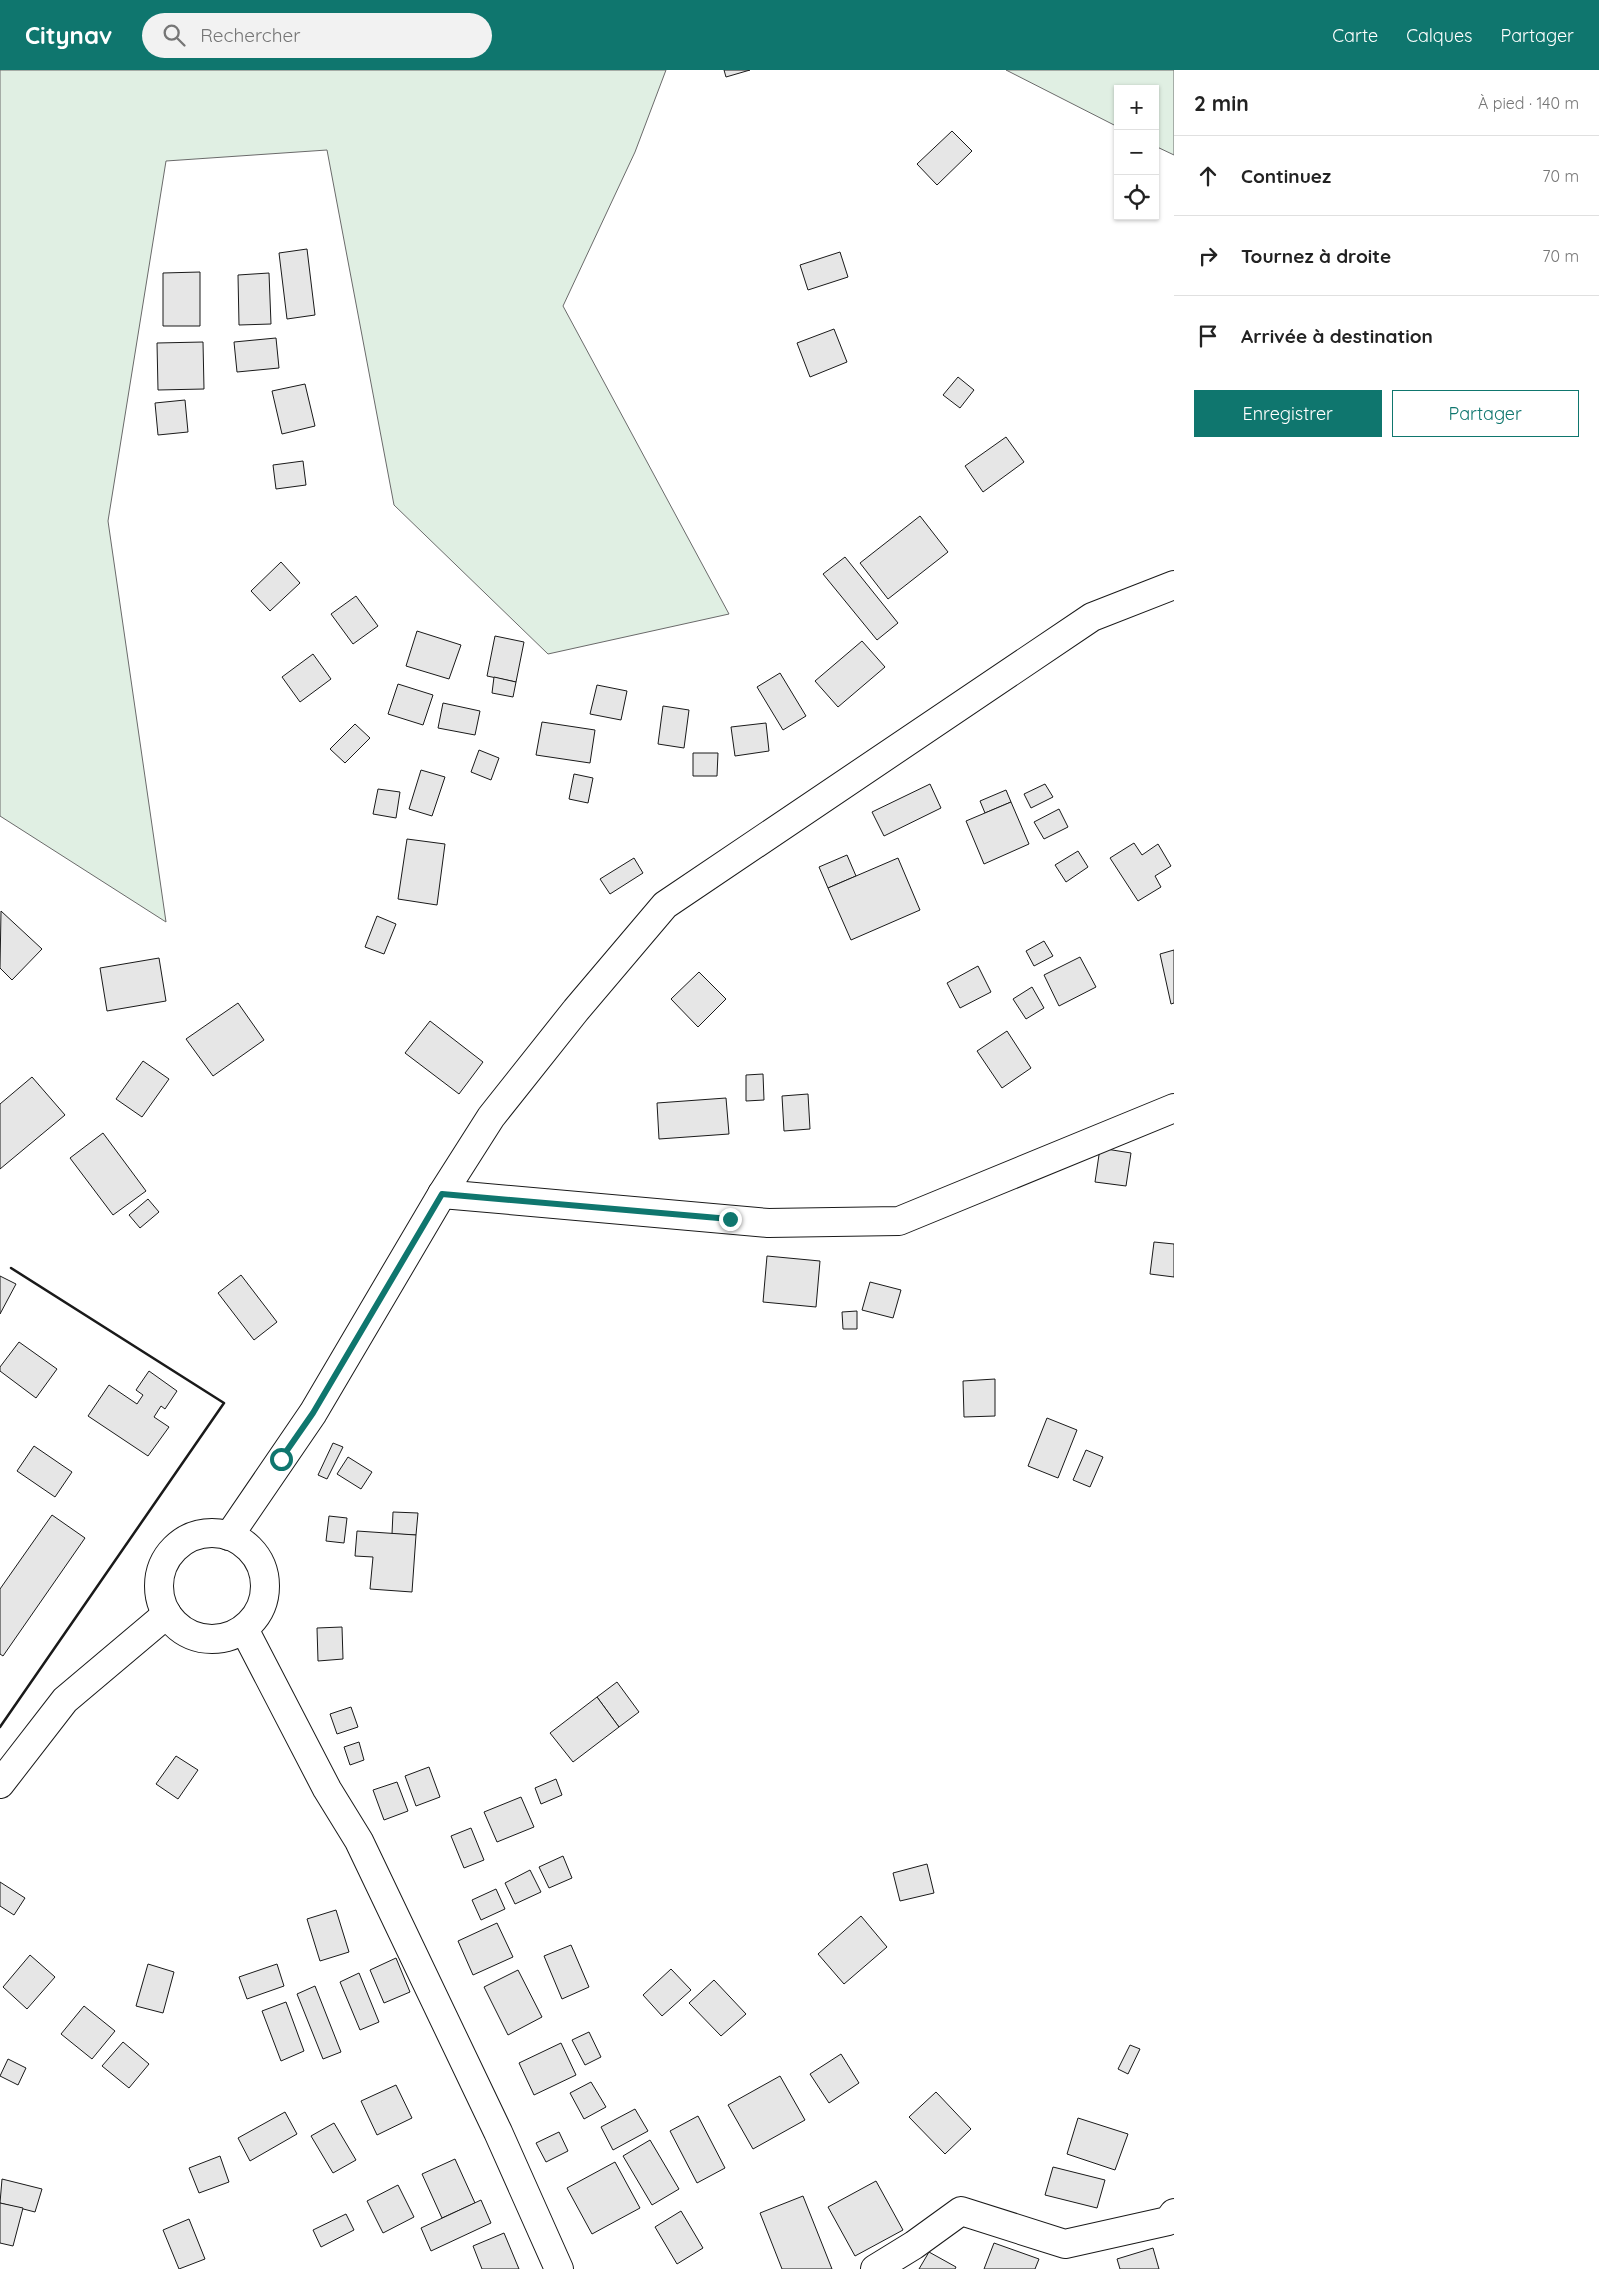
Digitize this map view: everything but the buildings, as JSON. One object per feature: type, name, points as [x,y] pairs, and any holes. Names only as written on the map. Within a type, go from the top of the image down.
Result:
[{"type":"street","points":[[228,1536],[313,1413],[442,1194],[491,1117],[576,1010],[665,904],[1092,617],[1174,585]]},
{"type":"street","points":[[442,1194],[768,1223],[899,1221],[1174,1108]]},
{"type":"street","points":[[213,1533],[228,1536],[242,1542],[260,1564],[265,1578],[265,1592],[261,1606],[254,1618],[244,1628],[231,1635],[217,1639],[202,1638],[188,1634],[176,1625],[167,1614],[161,1599],[159,1583],[163,1568],[171,1554],[182,1543],[197,1536],[213,1533]]},
{"type":"street","points":[[0,1784],[66,1700],[167,1614]]},
{"type":"street","points":[[244,1628],[327,1789],[360,1841],[498,2132],[559,2269]]},
{"type":"street","points":[[876,2269],[914,2245],[961,2211],[1064,2244],[1168,2221],[1174,2213]]},
{"type":"green space","points":[[0,70],[666,70],[635,152],[563,306],[729,614],[548,654],[394,505],[327,150],[166,161],[108,521],[166,922],[0,816]]},
{"type":"green space","points":[[1006,70],[1174,70],[1174,155],[1159,148],[1159,85],[1114,85],[1114,125]]},
{"type":"wall","points":[[0,1727],[224,1403],[11,1268]]},
{"type":"route","points":[[281,1459],[313,1413],[442,1194],[730,1219]]}]
